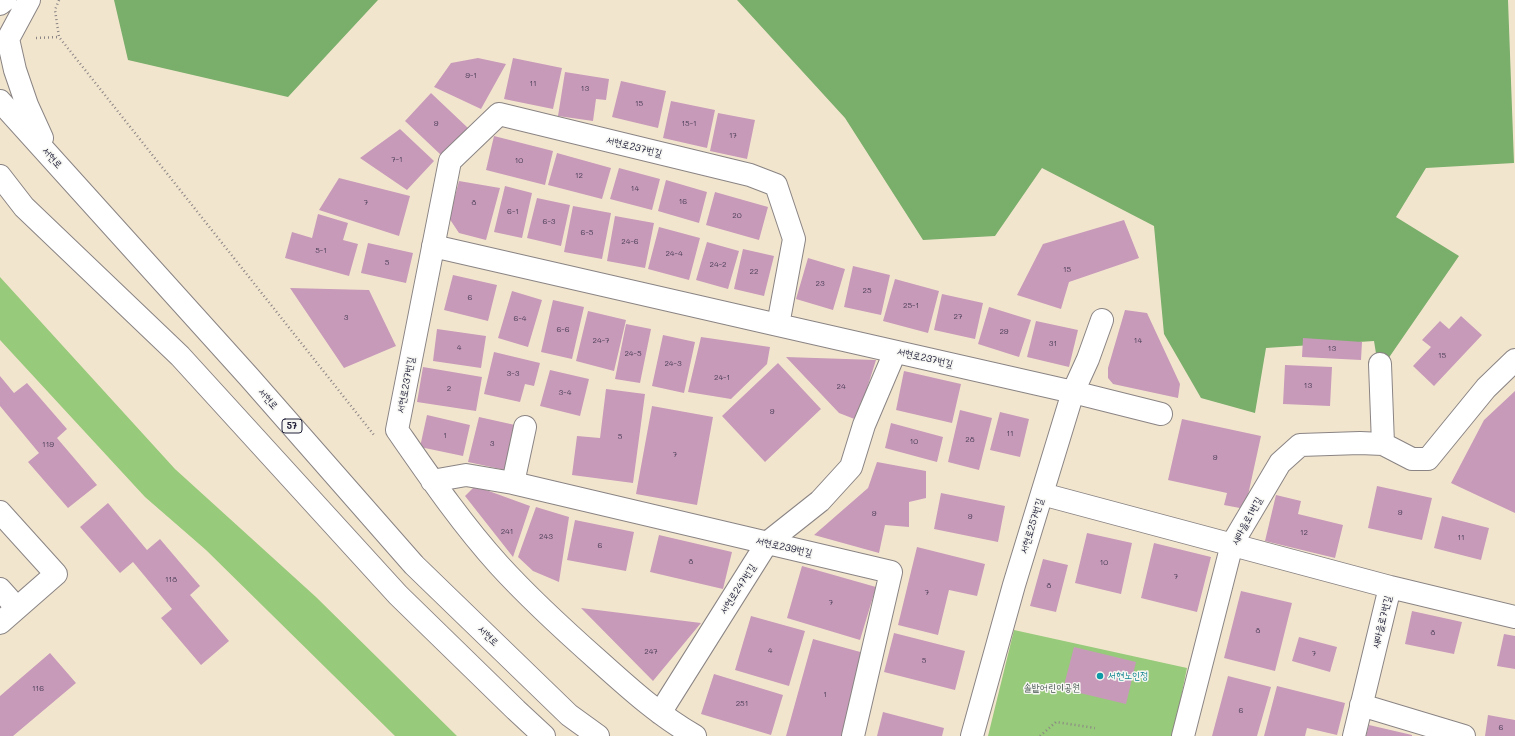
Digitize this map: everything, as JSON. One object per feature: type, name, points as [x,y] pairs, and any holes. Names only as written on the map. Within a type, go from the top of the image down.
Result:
[{"type":"street","points":[[0,4],[5,0]]},
{"type":"street","points":[[29,0],[8,39],[15,70],[27,105],[49,154]]},
{"type":"street","name":"서현로","points":[[0,101],[249,377],[414,565],[569,715],[598,736]]},
{"type":"street","name":"서현로237번길","points":[[432,481],[397,430],[450,161],[499,114],[750,175],[776,185],[794,239],[778,325]]},
{"type":"street","points":[[0,176],[24,207],[180,356],[398,594],[544,736]]},
{"type":"street","points":[[0,197],[24,207]]},
{"type":"street","name":"서현로237번길","points":[[433,246],[1073,392],[1161,414]]},
{"type":"street","name":"서현로257번길","points":[[972,736],[1014,585],[1073,392],[1088,359],[1102,320]]},
{"type":"street","name":"서현로247번길","points":[[660,713],[767,543],[820,501],[850,467],[864,425],[895,352]]},
{"type":"street","points":[[1380,364],[1383,444],[1412,459],[1428,459],[1482,394],[1515,360]]},
{"type":"street","points":[[513,483],[524,427]]},
{"type":"street","name":"새마을로1번길","points":[[1184,736],[1232,544],[1280,463],[1300,445],[1383,444]]},
{"type":"street","name":"서현로239번길","points":[[432,481],[466,475],[513,483],[891,572],[853,736]]},
{"type":"street","points":[[432,481],[499,565],[578,643],[660,713],[695,736]]},
{"type":"street","points":[[1042,494],[1390,587]]},
{"type":"street","points":[[0,512],[56,574],[0,623]]},
{"type":"street","name":"새마을로7번길","points":[[1354,736],[1390,587],[1515,617]]},
{"type":"street","points":[[0,589],[17,608]]},
{"type":"street","points":[[1361,705],[1464,736]]},
{"type":"path","points":[[60,0],[55,10],[59,37],[379,442]]},
{"type":"path","points":[[1040,736],[1056,722],[1095,728]]},
{"type":"green space","points":[[114,0],[378,0],[288,97],[128,60]]},
{"type":"green space","points":[[737,0],[1508,0],[1514,163],[1426,168],[1396,217],[1459,256],[1379,372],[1374,341],[1266,348],[1255,413],[1201,398],[1164,334],[1154,226],[1042,168],[995,236],[923,240],[845,118]]},
{"type":"green space","points":[[0,277],[175,469],[316,597],[457,736],[395,736],[206,550],[145,497],[0,340]]},
{"type":"green space","name":"솔밭어린이공원","points":[[1014,630],[1187,668],[1173,736],[988,736]]},
{"type":"building","points":[[478,58],[506,64],[481,109],[434,87],[451,63]]},
{"type":"building","points":[[513,58],[562,68],[553,109],[504,99]]},
{"type":"building","points":[[565,72],[609,79],[606,100],[596,99],[593,121],[558,116]]},
{"type":"building","points":[[621,81],[666,91],[658,128],[612,117]]},
{"type":"building","points":[[431,93],[468,128],[441,155],[405,121]]},
{"type":"building","points":[[671,101],[715,110],[707,148],[663,138]]},
{"type":"building","points":[[718,113],[755,120],[747,159],[710,151]]},
{"type":"building","points":[[400,129],[434,161],[407,190],[360,158]]},
{"type":"building","points":[[494,136],[553,151],[545,185],[486,170]]},
{"type":"building","points":[[557,153],[611,168],[602,199],[548,185]]},
{"type":"building","points":[[619,168],[660,179],[652,210],[610,199]]},
{"type":"building","points":[[339,178],[410,196],[399,236],[319,210]]},
{"type":"building","points":[[666,180],[707,192],[699,223],[658,211]]},
{"type":"building","points":[[459,181],[500,188],[486,240],[459,233],[449,218]]},
{"type":"building","points":[[505,186],[532,193],[522,238],[494,232]]},
{"type":"building","points":[[715,192],[768,207],[759,240],[706,225]]},
{"type":"building","points":[[537,198],[570,205],[561,246],[527,238]]},
{"type":"building","points":[[573,206],[611,213],[602,259],[564,252]]},
{"type":"building","points":[[318,214],[348,223],[343,240],[358,244],[349,276],[285,258],[292,232],[312,238]]},
{"type":"building","points":[[615,216],[654,223],[645,268],[607,261]]},
{"type":"building","points":[[1124,220],[1139,258],[1069,282],[1061,309],[1017,295],[1043,244]]},
{"type":"building","points":[[659,227],[700,238],[689,280],[648,269]]},
{"type":"building","points":[[707,242],[739,251],[728,289],[696,280]]},
{"type":"building","points":[[368,243],[413,253],[406,283],[361,273]]},
{"type":"building","points":[[743,249],[774,256],[764,296],[734,289]]},
{"type":"building","points":[[808,258],[845,269],[833,310],[796,299]]},
{"type":"building","points":[[853,266],[890,275],[881,315],[844,307]]},
{"type":"building","points":[[453,275],[497,285],[488,321],[444,310]]},
{"type":"building","points":[[895,279],[939,291],[928,333],[883,321]]},
{"type":"building","points":[[290,288],[369,290],[396,346],[344,368]]},
{"type":"building","points":[[512,291],[542,300],[528,347],[498,338]]},
{"type":"building","points":[[942,294],[983,303],[975,339],[934,330]]},
{"type":"building","points":[[553,300],[584,307],[572,359],[541,352]]},
{"type":"building","points":[[989,307],[1031,320],[1019,357],[978,344]]},
{"type":"building","points":[[1125,310],[1147,313],[1180,384],[1178,398],[1113,384],[1108,378],[1108,368]]},
{"type":"building","points":[[588,311],[626,320],[614,371],[576,361]]},
{"type":"building","points":[[1461,316],[1482,335],[1434,386],[1413,366],[1431,347],[1422,340],[1440,321],[1449,329]]},
{"type":"building","points":[[1036,321],[1078,330],[1069,367],[1027,357]]},
{"type":"building","points":[[626,324],[651,329],[640,383],[615,379]]},
{"type":"building","points":[[437,329],[486,336],[481,368],[433,361]]},
{"type":"building","points":[[663,335],[695,342],[684,393],[652,386]]},
{"type":"building","points":[[701,337],[770,347],[767,364],[731,399],[688,392]]},
{"type":"building","points":[[1303,338],[1362,342],[1361,360],[1302,357]]},
{"type":"building","points":[[494,352],[540,363],[534,386],[525,384],[520,402],[484,394]]},
{"type":"building","points":[[786,357],[876,360],[857,420],[839,413]]},
{"type":"building","points":[[778,363],[821,409],[765,462],[722,416]]},
{"type":"building","points":[[1285,365],[1332,367],[1330,406],[1283,404]]},
{"type":"building","points":[[423,367],[482,377],[476,411],[417,402]]},
{"type":"building","points":[[550,370],[589,379],[580,416],[540,406]]},
{"type":"building","points":[[904,371],[961,384],[952,423],[896,410]]},
{"type":"building","points":[[0,376],[14,393],[27,383],[67,429],[57,438],[97,485],[68,508],[28,462],[39,453],[0,406]]},
{"type":"building","points":[[606,389],[645,394],[633,483],[572,475],[577,436],[600,438]]},
{"type":"building","points":[[1515,391],[1515,513],[1451,483],[1484,420]]},
{"type":"building","points":[[652,406],[713,417],[697,505],[636,494]]},
{"type":"building","points":[[960,410],[992,418],[979,470],[948,462]]},
{"type":"building","points":[[1000,412],[1029,419],[1020,457],[990,450]]},
{"type":"building","points":[[427,415],[470,425],[463,456],[420,447]]},
{"type":"building","points":[[479,417],[515,425],[505,470],[468,462]]},
{"type":"building","points":[[1182,419],[1261,436],[1245,509],[1224,505],[1227,493],[1168,480]]},
{"type":"building","points":[[891,423],[943,437],[937,462],[885,448]]},
{"type":"building","points":[[877,462],[926,471],[926,498],[909,502],[909,527],[885,525],[879,553],[814,535],[868,488]]},
{"type":"building","points":[[475,486],[530,506],[513,557],[465,496]]},
{"type":"building","points":[[1377,486],[1432,498],[1422,540],[1368,528]]},
{"type":"building","points":[[941,493],[1005,506],[998,542],[934,529]]},
{"type":"building","points":[[1276,495],[1301,501],[1298,514],[1343,525],[1335,558],[1265,541]]},
{"type":"building","points":[[108,503],[147,550],[160,539],[200,586],[190,595],[229,641],[201,665],[161,618],[172,609],[133,562],[120,573],[80,527]]},
{"type":"building","points":[[536,507],[569,517],[559,582],[533,571],[518,557]]},
{"type":"building","points":[[1442,516],[1489,528],[1481,560],[1434,548]]},
{"type":"building","points":[[575,520],[634,532],[626,571],[567,560]]},
{"type":"building","points":[[1087,533],[1132,543],[1121,594],[1075,583]]},
{"type":"building","points":[[659,535],[732,552],[723,589],[650,572]]},
{"type":"building","points":[[1154,543],[1211,557],[1197,612],[1141,598]]},
{"type":"building","points":[[917,547],[985,564],[977,596],[949,590],[938,635],[898,625]]},
{"type":"building","points":[[1043,559],[1068,565],[1056,612],[1030,606]]},
{"type":"building","points":[[802,566],[876,587],[860,640],[787,618]]},
{"type":"building","points":[[1241,591],[1292,603],[1275,671],[1224,658]]},
{"type":"building","points":[[581,608],[701,623],[653,681]]},
{"type":"building","points":[[1412,611],[1462,622],[1454,654],[1405,644]]},
{"type":"building","points":[[751,616],[805,631],[789,686],[735,670]]},
{"type":"building","points":[[894,633],[965,651],[955,690],[884,672]]},
{"type":"building","points":[[1504,634],[1515,636],[1515,669],[1497,666]]},
{"type":"building","points":[[1299,637],[1337,647],[1330,672],[1292,661]]},
{"type":"building","points":[[813,639],[864,653],[841,736],[786,736]]},
{"type":"building","name":"서현노인정","points":[[1074,647],[1136,662],[1126,704],[1063,689]]},
{"type":"building","points":[[50,653],[76,683],[13,736],[0,736],[0,696]]},
{"type":"building","points":[[714,674],[783,695],[771,735],[701,714]]},
{"type":"building","points":[[1228,676],[1271,687],[1257,736],[1212,736]]},
{"type":"building","points":[[1277,686],[1345,703],[1337,735],[1307,728],[1305,736],[1264,736]]},
{"type":"building","points":[[883,712],[944,728],[942,736],[877,736]]},
{"type":"building","points":[[1488,715],[1515,720],[1515,736],[1485,736]]},
{"type":"building","points":[[1369,725],[1412,735],[1412,736],[1366,736]]},
{"type":"place","name":"서현노인정","points":[[1100,676]]}]
